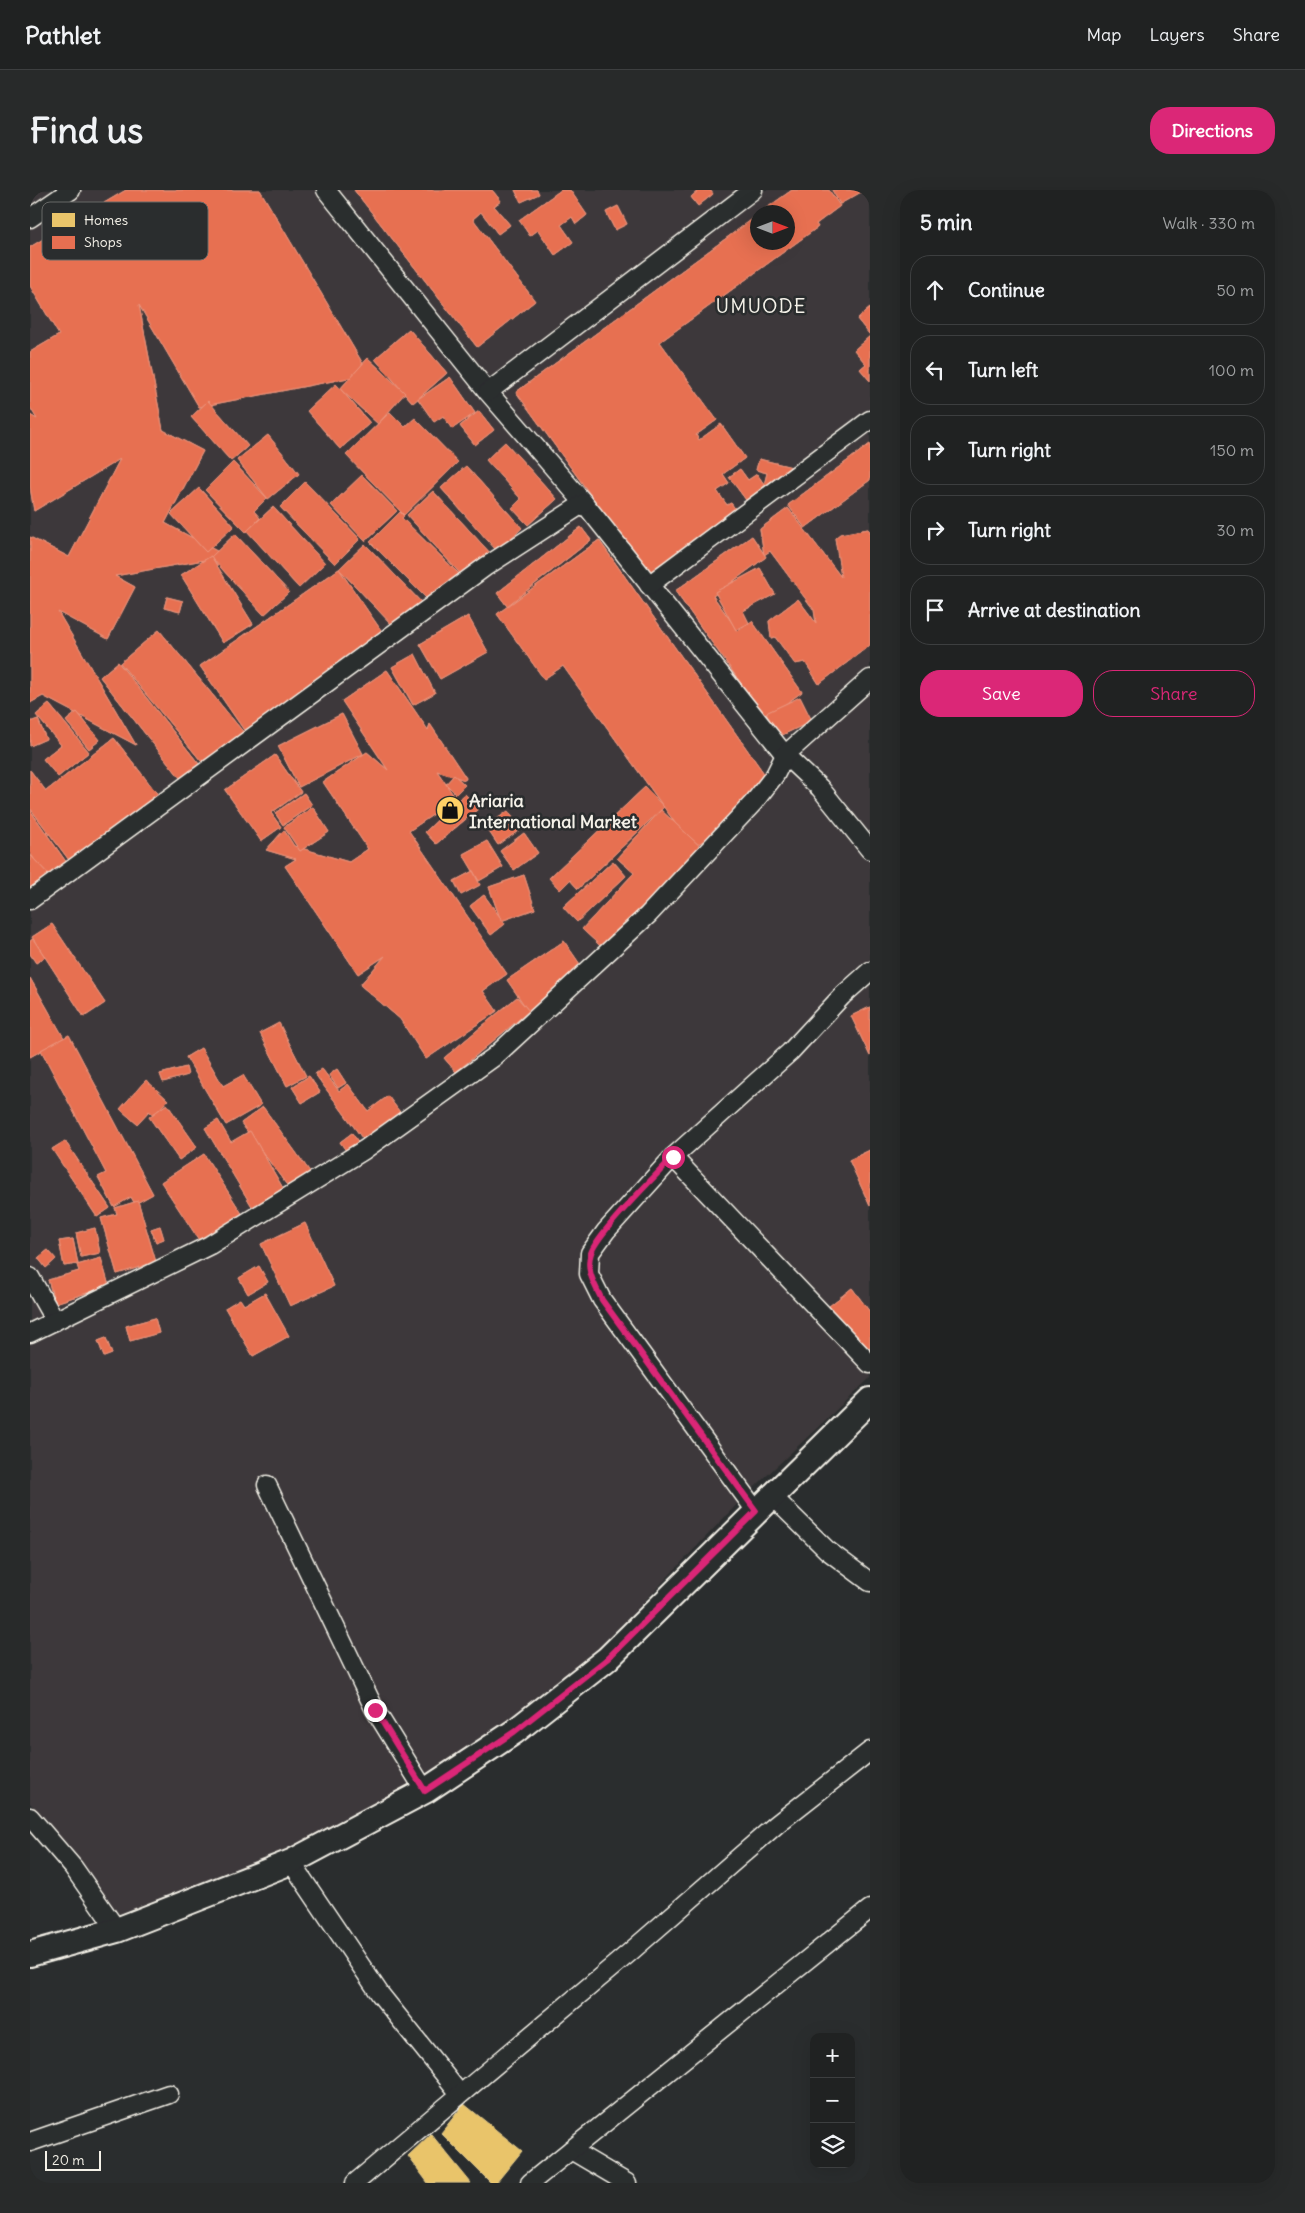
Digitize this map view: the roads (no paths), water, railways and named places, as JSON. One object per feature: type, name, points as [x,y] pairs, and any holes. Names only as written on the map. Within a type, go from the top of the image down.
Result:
[{"type":"main road","points":[[30,1954],[117,1930],[291,1862],[425,1791],[514,1732],[607,1659],[870,1400]]},
{"type":"street","points":[[53,202],[70,190]]},
{"type":"street","points":[[326,190],[488,392],[584,503],[785,755],[820,788],[870,850]]},
{"type":"street","points":[[488,392],[753,190]]},
{"type":"street","points":[[30,218],[42,210]]},
{"type":"street","points":[[649,585],[870,420]]},
{"type":"street","points":[[30,900],[485,566],[584,503]]},
{"type":"street","points":[[30,1333],[210,1245],[364,1150],[494,1057],[648,915],[754,802],[774,775],[785,755],[870,679]]},
{"type":"street","points":[[870,971],[842,996],[790,1052],[673,1157],[606,1230],[590,1253],[589,1274],[602,1300],[764,1503],[870,1582]]},
{"type":"street","points":[[673,1157],[870,1364]]},
{"type":"street","points":[[30,1277],[55,1321]]},
{"type":"street","points":[[267,1485],[375,1710],[425,1791]]},
{"type":"street","points":[[355,2183],[629,1953],[777,1824],[870,1751]]},
{"type":"street","points":[[30,1817],[73,1867],[117,1930]]},
{"type":"street","points":[[291,1862],[380,1994],[460,2094]]},
{"type":"street","points":[[530,2183],[870,1909]]},
{"type":"street","points":[[30,2142],[169,2094]]},
{"type":"street","points":[[571,2150],[627,2183]]},
{"type":"place","name":"Ariaria International Market","points":[[450,810]]},
{"type":"district","name":"UMUODE","points":[[761,305]]}]
